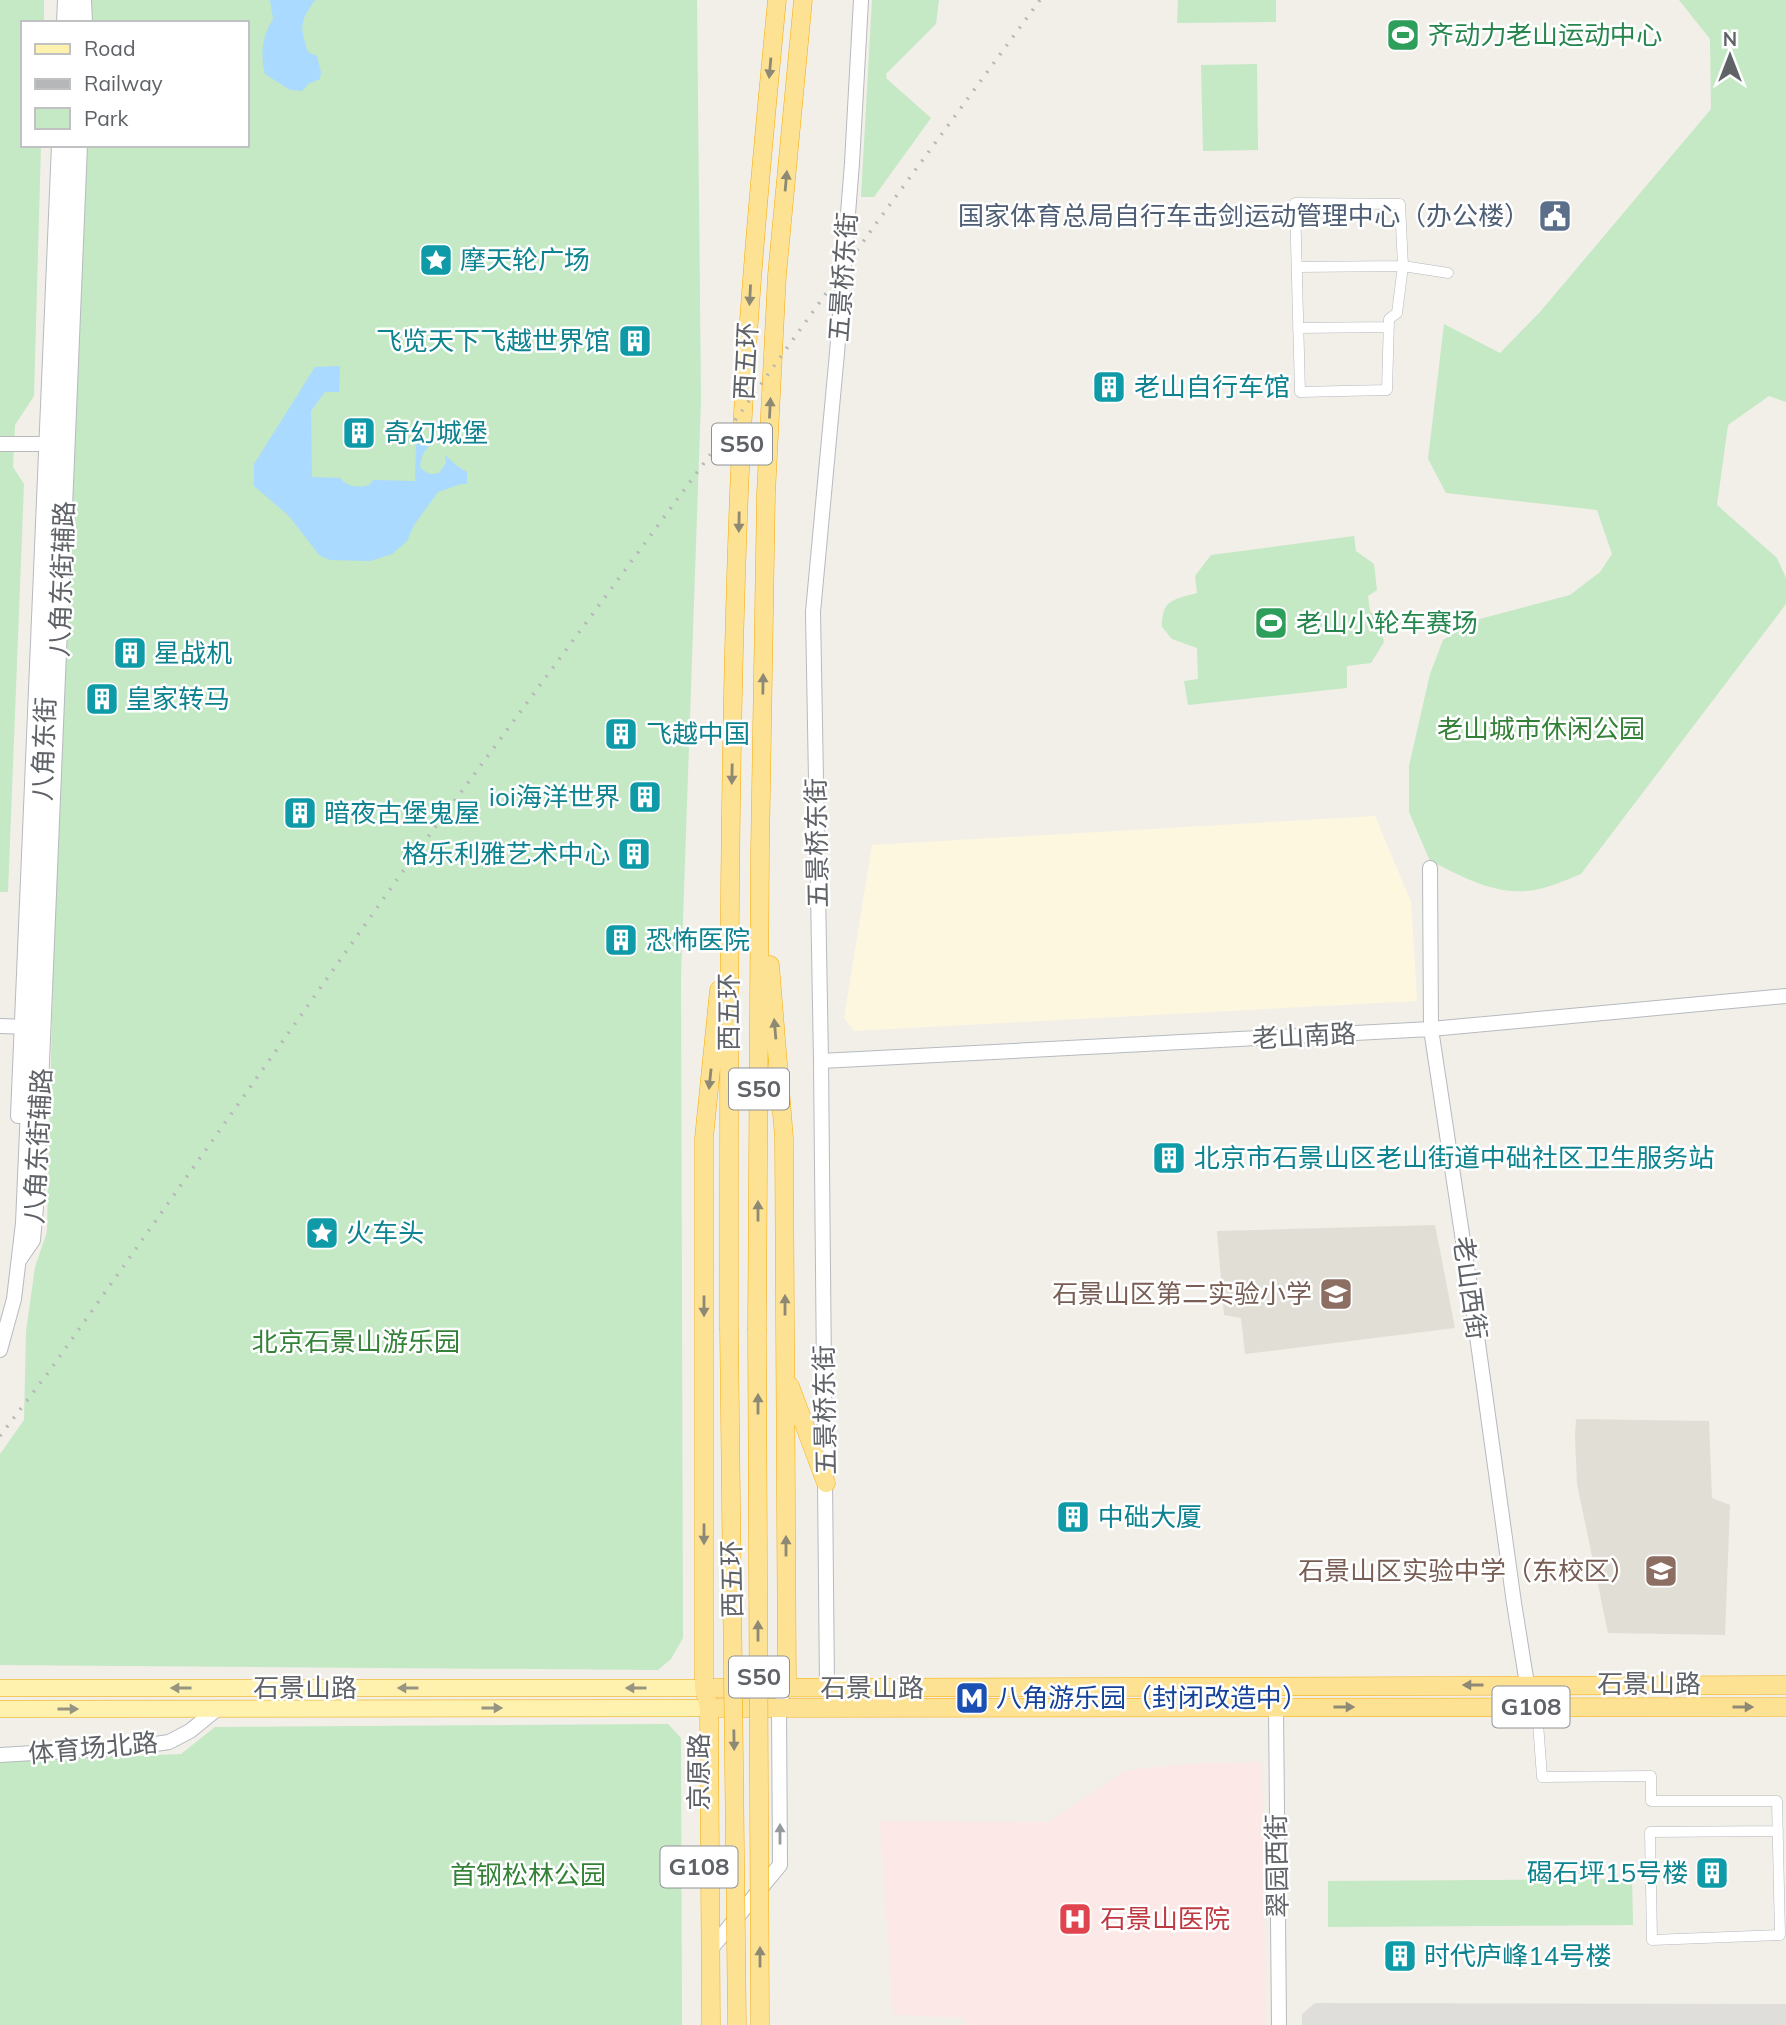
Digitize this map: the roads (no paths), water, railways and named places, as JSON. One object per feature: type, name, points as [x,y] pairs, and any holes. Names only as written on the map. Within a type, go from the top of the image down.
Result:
[{"type":"highway","name":"西五环","points":[[737,2025],[729,1328],[730,889],[739,494],[751,275],[777,0]]},
{"type":"highway","name":"西五环","points":[[760,2025],[757,1328],[760,850],[766,494],[776,289],[803,0]]},
{"type":"highway","points":[[760,850],[784,1138],[787,1688]]},
{"type":"highway","name":"京原路","points":[[698,2025],[704,1708],[704,1138],[730,889]]},
{"type":"highway","points":[[785,1373],[826,1483]]},
{"type":"highway","name":"石景山路","points":[[704,1688],[1786,1685]]},
{"type":"highway","name":"石景山路","points":[[704,1708],[1786,1707]]},
{"type":"highway","name":"京原路","points":[[704,1708],[711,2025]]},
{"type":"main road","name":"石景山路","points":[[0,1688],[704,1688]]},
{"type":"main road","name":"石景山路","points":[[0,1709],[704,1708]]},
{"type":"street","points":[[64,21],[65,0]]},
{"type":"street","points":[[75,21],[76,0]]},
{"type":"street","points":[[84,0],[85,21]]},
{"type":"street","name":"五景桥东街","points":[[827,1688],[814,612],[852,163],[861,0]]},
{"type":"street","name":"八角东街","points":[[57,444],[59,147]]},
{"type":"street","name":"八角东街","points":[[0,1350],[10,1315],[23,1223],[70,147]]},
{"type":"street","name":"八角东街辅路","points":[[32,1027],[57,444],[80,147]]},
{"type":"street","points":[[1295,203],[1400,204],[1403,266],[1397,313],[1390,319],[1387,390],[1300,392],[1295,203]]},
{"type":"street","points":[[1297,267],[1403,266],[1448,273]]},
{"type":"street","points":[[1298,328],[1389,327]]},
{"type":"street","points":[[0,444],[57,444]]},
{"type":"street","name":"老山西街","points":[[1430,868],[1431,1029],[1527,1684],[1528,1707]]},
{"type":"street","name":"老山南路","points":[[821,1061],[1431,1029],[1786,996]]},
{"type":"street","points":[[0,1026],[32,1027]]},
{"type":"street","name":"八角东街","points":[[0,1316],[12,1250],[32,1027]]},
{"type":"street","points":[[710,1950],[780,1865],[779,1708],[787,1688]]},
{"type":"street","name":"翠园西街","points":[[1276,1707],[1279,2025]]},
{"type":"street","points":[[1528,1707],[1538,1723],[1542,1777],[1651,1776],[1651,1801],[1777,1801],[1778,1831],[1780,1935],[1652,1940],[1650,1832],[1778,1831]]},
{"type":"street","name":"体育场北路","points":[[0,1755],[135,1747],[169,1742],[190,1731],[216,1709]]},
{"type":"water","points":[[270,0],[315,0],[306,14],[302,30],[308,52],[317,56],[320,79],[308,84],[302,91],[290,90],[265,74],[263,45],[273,19]]},
{"type":"water","points":[[340,366],[339,392],[325,392],[311,411],[312,477],[340,478],[349,485],[357,486],[369,485],[373,480],[415,481],[416,444],[430,445],[423,455],[420,467],[427,473],[439,473],[446,463],[445,455],[467,472],[467,484],[438,492],[414,525],[407,541],[392,554],[370,561],[330,560],[320,556],[288,515],[254,486],[254,464],[315,367]]},
{"type":"railway","points":[[0,1436],[48,1373],[408,864],[721,440],[1040,0]]},
{"type":"place","name":"齐动力老山运动中心","points":[[1403,35]]},
{"type":"place","name":"国家体育总局自行车击剑运动管理中心（办公楼）","points":[[1555,216]]},
{"type":"place","name":"摩天轮广场","points":[[436,260]]},
{"type":"place","name":"飞览天下飞越世界馆","points":[[635,341]]},
{"type":"place","name":"老山自行车馆","points":[[1109,387]]},
{"type":"place","name":"奇幻城堡","points":[[359,433]]},
{"type":"place","name":"老山小轮车赛场","points":[[1271,623]]},
{"type":"place","name":"星战机","points":[[130,653]]},
{"type":"place","name":"皇家转马","points":[[102,699]]},
{"type":"place","name":"飞越中国","points":[[621,734]]},
{"type":"place","name":"ioi海洋世界","points":[[645,797]]},
{"type":"place","name":"暗夜古堡鬼屋","points":[[300,813]]},
{"type":"place","name":"格乐利雅艺术中心","points":[[634,854]]},
{"type":"place","name":"恐怖医院","points":[[621,940]]},
{"type":"place","name":"北京市石景山区老山街道中础社区卫生服务站","points":[[1169,1158]]},
{"type":"place","name":"火车头","points":[[322,1233]]},
{"type":"place","name":"石景山区第二实验小学","points":[[1336,1294]]},
{"type":"place","name":"中础大厦","points":[[1073,1517]]},
{"type":"place","name":"石景山区实验中学（东校区）","points":[[1661,1571]]},
{"type":"place","name":"八角游乐园（封闭改造中）","points":[[972,1698]]},
{"type":"place","name":"碣石坪15号楼","points":[[1712,1873]]},
{"type":"place","name":"石景山医院","points":[[1075,1919]]},
{"type":"place","name":"时代庐峰14号楼","points":[[1400,1956]]},
{"type":"park label","name":"老山城市休闲公园","points":[[1541,729]]},
{"type":"park label","name":"北京石景山游乐园","points":[[356,1342]]},
{"type":"park label","name":"首钢松林公园","points":[[528,1875]]}]
